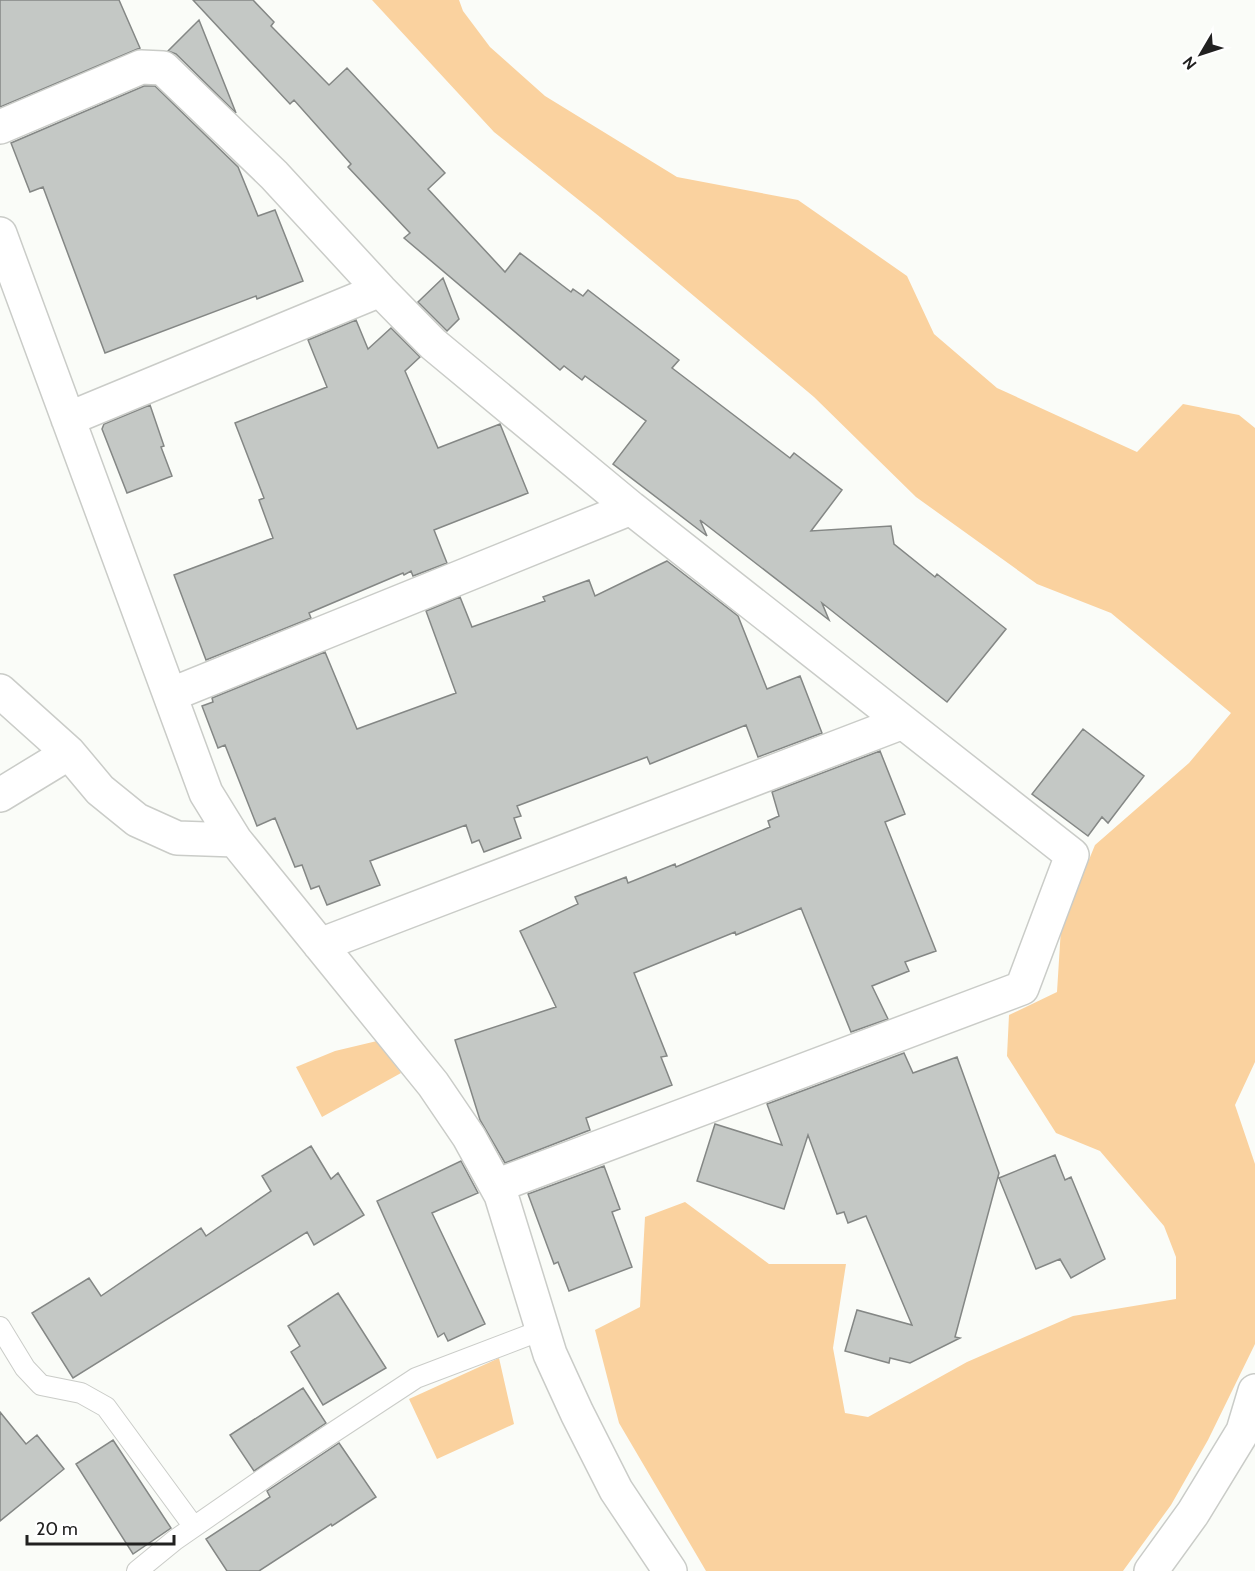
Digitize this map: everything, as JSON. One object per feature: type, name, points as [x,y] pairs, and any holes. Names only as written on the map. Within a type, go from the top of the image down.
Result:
[{"type":"street","points":[[0,127],[141,67],[162,68],[274,175],[433,344],[631,508],[1072,855],[1022,988],[496,1185]]},
{"type":"street","points":[[0,234],[206,793],[235,840],[433,1084],[469,1137],[501,1195],[550,1354],[616,1490],[670,1571]]},
{"type":"street","points":[[68,419],[380,290]]},
{"type":"street","points":[[170,695],[631,508]]},
{"type":"street","points":[[0,691],[69,753],[100,790],[137,820],[177,838],[235,840]]},
{"type":"street","points":[[320,945],[903,722]]},
{"type":"street","points":[[0,795],[69,753]]},
{"type":"street","points":[[1151,1571],[1193,1513],[1243,1431],[1255,1391]]},
{"type":"lane","points":[[0,1327],[25,1368],[41,1385],[81,1392],[106,1407],[194,1527]]},
{"type":"lane","points":[[137,1571],[175,1540],[276,1470],[416,1378],[542,1330]]},
{"type":"shaded area","points":[[372,0],[459,0],[463,11],[490,47],[545,96],[677,177],[798,200],[907,276],[934,334],[997,388],[1137,452],[1183,404],[1239,415],[1255,428],[1255,1062],[1235,1105],[1255,1164],[1255,1344],[1208,1440],[1171,1505],[1123,1571],[706,1571],[619,1423],[595,1330],[640,1307],[645,1217],[685,1202],[769,1264],[846,1264],[833,1348],[845,1413],[868,1417],[967,1362],[1073,1316],[1176,1299],[1176,1257],[1164,1226],[1100,1151],[1056,1133],[1007,1056],[1009,1015],[1057,992],[1061,928],[1095,845],[1189,763],[1231,713],[1111,613],[1037,584],[916,497],[814,397],[600,217],[494,132]]},
{"type":"shaded area","points":[[377,1041],[401,1073],[322,1117],[296,1067],[335,1051]]},
{"type":"shaded area","points":[[499,1358],[514,1424],[437,1459],[409,1399]]},
{"type":"building","points":[[0,0],[119,0],[140,48],[0,107]]},
{"type":"building","points":[[193,0],[253,0],[274,22],[271,26],[329,85],[347,68],[445,173],[428,189],[505,272],[520,253],[571,292],[573,289],[583,296],[588,290],[679,360],[672,368],[790,458],[794,453],[842,490],[811,531],[891,526],[894,544],[935,577],[937,574],[1006,629],[947,702],[822,603],[829,620],[700,520],[707,536],[613,464],[646,421],[585,376],[582,380],[564,366],[560,370],[404,238],[410,233],[348,167],[351,164],[294,100],[290,104]]},
{"type":"building","points":[[199,20],[236,113],[176,54],[168,51]]},
{"type":"building","points":[[144,86],[155,86],[238,167],[258,216],[275,210],[303,281],[257,299],[256,296],[105,353],[43,187],[30,192],[11,143]]},
{"type":"building","points":[[443,278],[459,319],[447,331],[418,302]]},
{"type":"building","points":[[356,320],[368,349],[391,328],[420,357],[405,371],[438,448],[500,424],[528,493],[434,530],[447,563],[413,576],[411,571],[404,575],[403,573],[309,613],[311,618],[206,660],[174,575],[273,538],[259,500],[264,498],[235,423],[327,387],[308,340]]},
{"type":"building","points":[[150,405],[164,446],[161,447],[172,476],[127,493],[102,429],[104,424]]},
{"type":"building","points":[[667,561],[738,616],[767,689],[800,676],[822,733],[758,757],[746,725],[650,764],[647,757],[517,806],[521,816],[514,818],[521,838],[484,852],[479,840],[472,843],[466,825],[370,861],[380,885],[327,905],[319,886],[311,889],[302,865],[295,867],[275,818],[257,826],[225,745],[218,748],[202,706],[213,702],[212,698],[325,652],[357,729],[456,693],[426,611],[460,597],[472,627],[545,601],[543,597],[589,580],[595,596]]},
{"type":"building","points":[[1083,729],[1144,776],[1108,823],[1102,817],[1088,836],[1032,794]]},
{"type":"building","points":[[880,751],[905,814],[885,822],[936,951],[905,962],[909,971],[872,986],[888,1019],[851,1032],[801,908],[736,935],[735,932],[634,973],[667,1056],[661,1057],[672,1085],[586,1118],[590,1130],[505,1163],[480,1120],[455,1040],[556,1007],[520,931],[578,904],[575,897],[626,877],[628,883],[675,864],[676,867],[770,827],[768,821],[779,816],[772,792]]},
{"type":"building","points":[[904,1053],[913,1073],[957,1057],[999,1173],[955,1337],[960,1338],[910,1363],[890,1358],[889,1363],[845,1351],[857,1310],[912,1325],[866,1216],[848,1223],[844,1212],[837,1214],[808,1135],[784,1209],[697,1181],[715,1124],[782,1145],[767,1104]]},
{"type":"building","points":[[311,1146],[331,1179],[338,1173],[364,1215],[314,1245],[307,1232],[73,1378],[32,1313],[89,1278],[101,1296],[201,1228],[206,1236],[271,1191],[262,1176]]},
{"type":"building","points":[[1055,1155],[1065,1180],[1071,1177],[1105,1259],[1071,1278],[1060,1259],[1036,1269],[999,1178]]},
{"type":"building","points":[[461,1161],[478,1193],[432,1213],[485,1324],[448,1341],[444,1333],[438,1337],[377,1201]]},
{"type":"building","points":[[604,1166],[620,1209],[612,1212],[632,1267],[569,1291],[558,1262],[554,1264],[528,1194]]},
{"type":"building","points":[[338,1293],[386,1368],[323,1405],[291,1352],[300,1346],[288,1326]]},
{"type":"building","points":[[303,1388],[326,1423],[254,1471],[230,1435]]},
{"type":"building","points":[[0,1412],[26,1444],[37,1435],[64,1469],[0,1521]]},
{"type":"building","points":[[113,1440],[171,1528],[133,1554],[76,1464]]},
{"type":"building","points":[[339,1443],[376,1497],[259,1571],[227,1571],[206,1539],[270,1497],[267,1491]]}]
